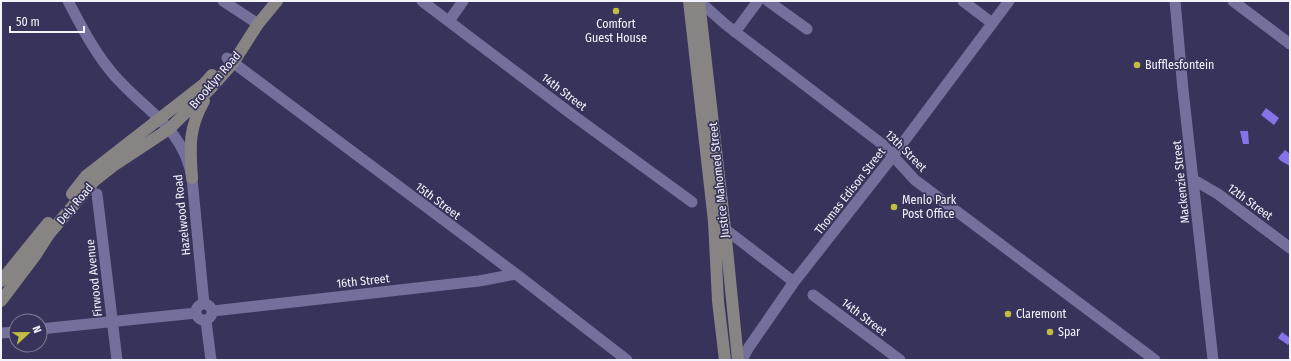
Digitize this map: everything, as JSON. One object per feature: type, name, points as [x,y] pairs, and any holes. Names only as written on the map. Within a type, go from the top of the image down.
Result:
[{"type":"main road","name":"Brooklyn Road","points":[[169,129],[210,89],[277,1]]},
{"type":"main road","name":"Justice Mahomed Street","points":[[689,1],[714,221],[718,300],[725,360]]},
{"type":"main road","name":"Justice Mahomed Street","points":[[699,1],[725,229],[738,360]]},
{"type":"main road","name":"Brooklyn Road","points":[[160,119],[230,61]]},
{"type":"main road","points":[[192,178],[190,144],[193,124],[197,113],[210,89]]},
{"type":"main road","name":"Dely Road","points":[[1,281],[86,176],[160,119]]},
{"type":"main road","name":"Dely Road","points":[[1,301],[35,256],[49,234],[94,181],[113,166],[169,129]]},
{"type":"street","name":"Hazelwood Road","points":[[68,1],[109,69],[160,119],[185,152],[192,178],[208,307]]},
{"type":"street","points":[[224,1],[257,26]]},
{"type":"street","name":"14th Street","points":[[422,1],[581,121],[692,202]]},
{"type":"street","points":[[449,21],[463,1]]},
{"type":"street","name":"13th Street","points":[[699,1],[735,32],[882,144],[915,180],[1155,360]]},
{"type":"street","points":[[735,32],[758,1]]},
{"type":"street","points":[[768,1],[807,29]]},
{"type":"street","points":[[963,1],[992,23]]},
{"type":"street","name":"Thomas Edison Street","points":[[742,360],[749,347],[794,282],[893,156],[1009,1]]},
{"type":"street","name":"Mackenzie Street","points":[[1175,1],[1212,359]]},
{"type":"street","points":[[1233,1],[1290,44]]},
{"type":"street","name":"15th Street","points":[[230,61],[516,274],[627,360]]},
{"type":"street","name":"12th Street","points":[[1194,180],[1218,194],[1290,248]]},
{"type":"street","name":"Firwood Avenue","points":[[98,194],[117,360]]},
{"type":"street","points":[[725,229],[794,282]]},
{"type":"street","name":"16th Street","points":[[208,307],[479,281],[516,274]]},
{"type":"street","name":"14th Street","points":[[813,295],[900,360]]},
{"type":"street","points":[[199,306],[208,307],[212,316],[206,321],[200,320],[196,313],[199,306]]},
{"type":"street","points":[[48,328],[196,313]]},
{"type":"street","points":[[206,321],[211,360]]},
{"type":"shaded area","points":[[1266,108],[1279,118],[1274,125],[1261,115]]},
{"type":"shaded area","points":[[1240,131],[1248,131],[1249,144],[1243,144]]},
{"type":"shaded area","points":[[1285,150],[1290,154],[1290,166],[1278,158]]},
{"type":"shaded area","points":[[1282,332],[1290,338],[1290,343],[1288,345],[1278,338]]},
{"type":"place","name":"Comfort Guest House","points":[[616,11]]},
{"type":"place","name":"Bufflesfontein","points":[[1137,65]]},
{"type":"place","name":"Menlo Park Post Office","points":[[894,207]]},
{"type":"place","name":"Claremont","points":[[1008,314]]},
{"type":"place","name":"Spar","points":[[1050,332]]}]
